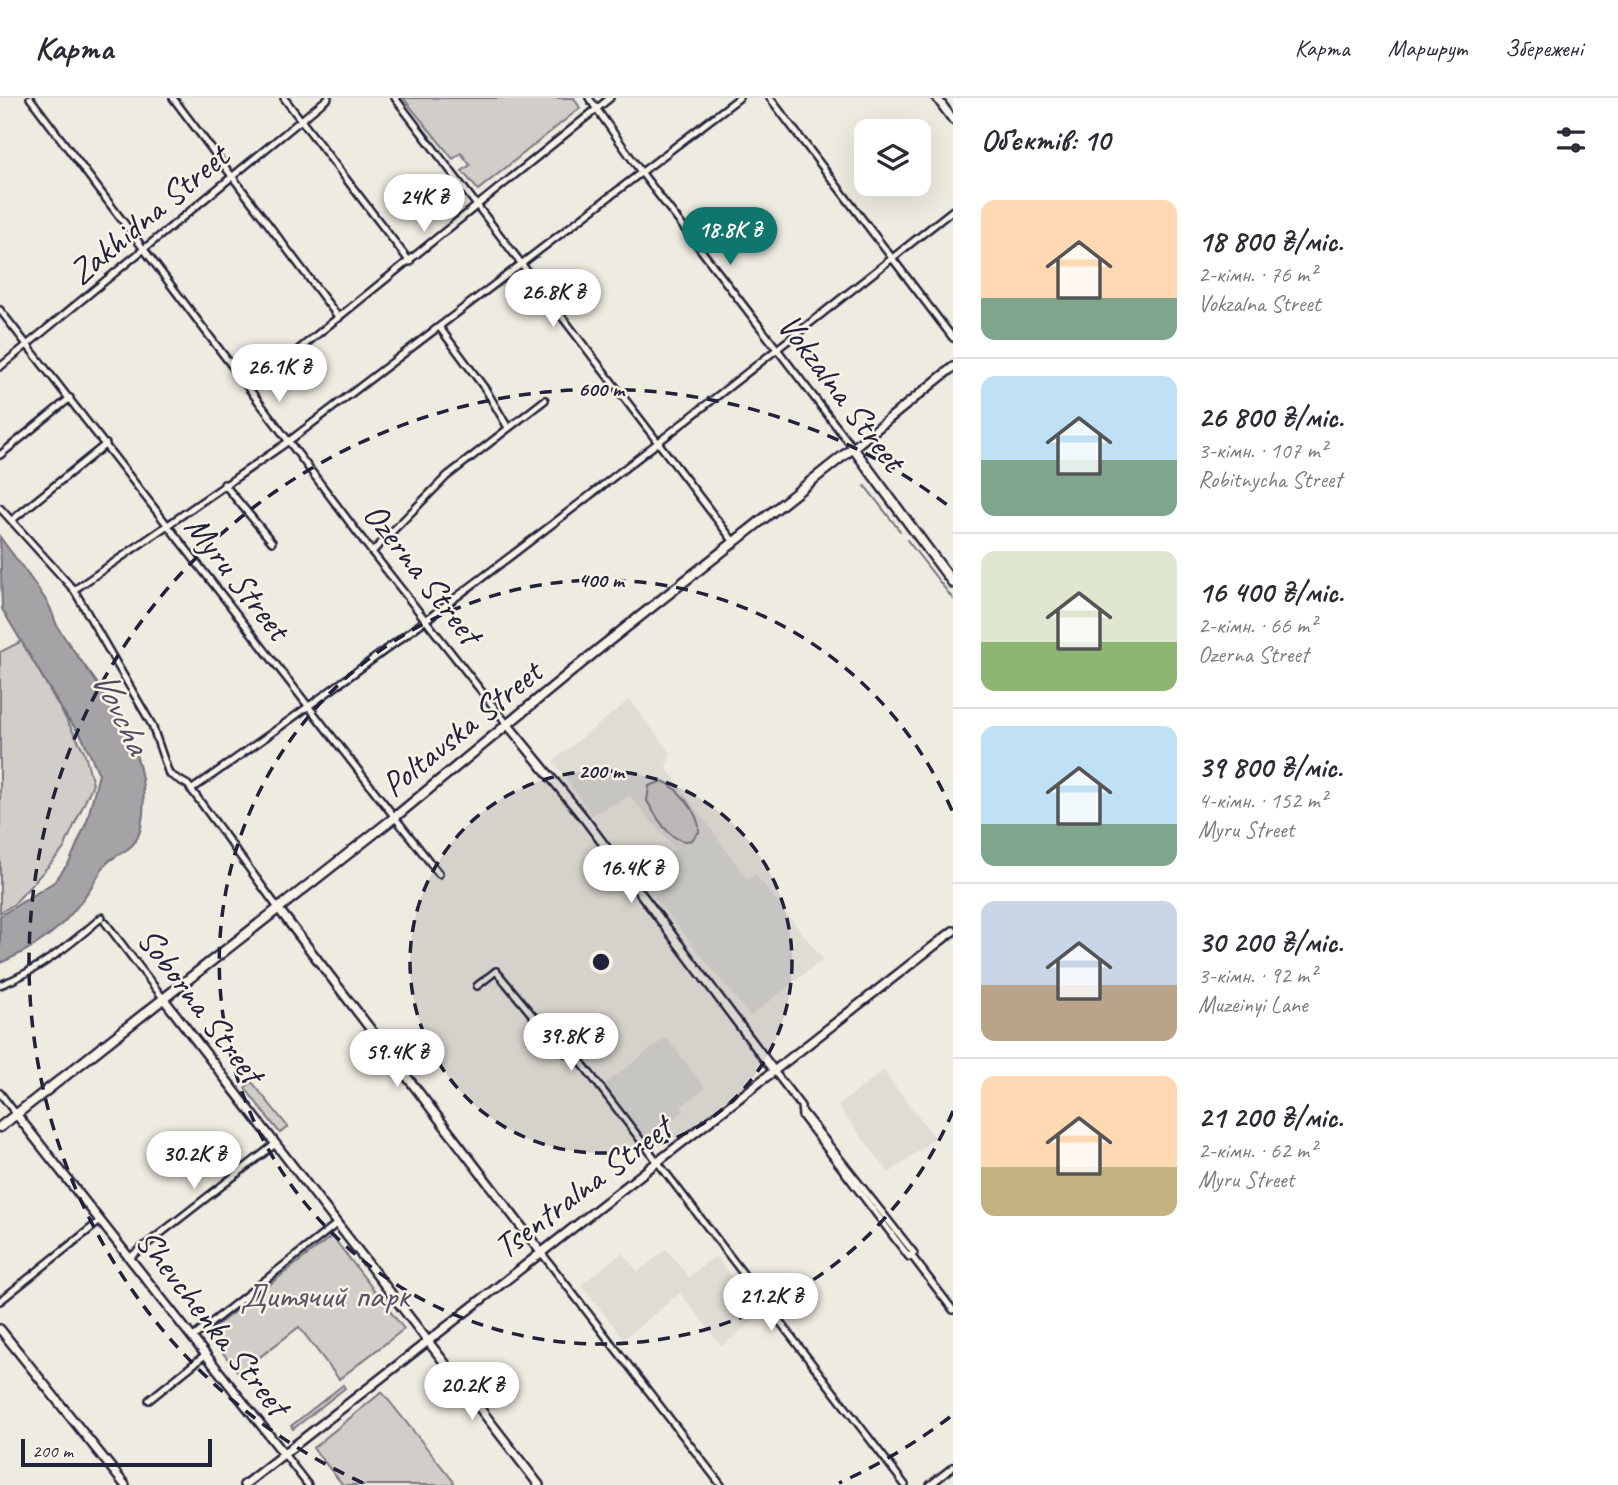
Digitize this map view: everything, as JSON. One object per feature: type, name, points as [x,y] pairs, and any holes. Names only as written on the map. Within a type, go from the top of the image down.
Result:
[{"type":"main road","name":"Poltavska Street","points":[[0,1127],[395,817],[853,448]]},
{"type":"main road","name":"Vokzalna Street","points":[[853,448],[953,583]]},
{"type":"street","name":"Ozerna Street","points":[[30,98],[147,249],[372,552],[584,818],[774,1071],[802,1114],[914,1253],[912,1255],[953,1310]]},
{"type":"street","points":[[173,98],[233,174],[338,318]]},
{"type":"street","points":[[284,98],[410,262]]},
{"type":"street","name":"Zakhidna Street","points":[[0,367],[328,98]]},
{"type":"street","points":[[395,98],[734,542]]},
{"type":"street","name":"Vokzalna Street","points":[[589,98],[641,172],[853,448]]},
{"type":"street","points":[[251,388],[610,98]]},
{"type":"street","points":[[74,590],[223,484],[289,441],[739,98]]},
{"type":"street","points":[[770,98],[953,338]]},
{"type":"street","points":[[936,98],[953,120]]},
{"type":"street","points":[[191,789],[309,708],[658,444],[953,210]]},
{"type":"street","name":"Myru Street","points":[[0,310],[439,874]]},
{"type":"street","points":[[440,328],[486,390],[507,426]]},
{"type":"street","name":"Poltavska Street","points":[[853,448],[953,367]]},
{"type":"street","points":[[0,455],[70,398]]},
{"type":"street","points":[[372,552],[447,476],[507,426],[545,400]]},
{"type":"street","points":[[12,520],[106,444]]},
{"type":"street","points":[[223,484],[272,542]]},
{"type":"street","points":[[0,508],[74,590],[152,725],[169,774],[191,789],[278,908],[722,1485]]},
{"type":"street","name":"Soborna Street","points":[[0,985],[17,979],[103,919],[335,1225],[539,1485]]},
{"type":"street","name":"Tsentralna Street","points":[[244,1485],[540,1251],[659,1163],[953,931]]},
{"type":"street","points":[[477,986],[496,971],[562,1051],[581,1062],[905,1485]]},
{"type":"street","name":"Shevchenka Street","points":[[0,1093],[308,1485]]},
{"type":"street","points":[[129,1258],[274,1145]]},
{"type":"street","points":[[0,1301],[100,1221]]},
{"type":"street","points":[[192,1338],[335,1225]]},
{"type":"street","points":[[0,1329],[125,1485]]},
{"type":"street","points":[[149,1400],[205,1355]]},
{"type":"street","points":[[930,1485],[953,1467]]},
{"type":"shaded area","points":[[0,537],[42,594],[60,631],[122,722],[141,772],[144,799],[141,827],[134,843],[108,862],[72,913],[48,936],[0,963],[0,916],[54,882],[70,861],[87,821],[99,774],[81,735],[67,718],[2,609]]},
{"type":"shaded area","points":[[629,700],[671,753],[666,767],[747,879],[755,874],[823,959],[750,1016],[654,897],[679,875],[665,858],[675,849],[630,796],[592,815],[553,761]]},
{"type":"shaded area","points":[[666,1037],[705,1088],[681,1107],[684,1111],[644,1142],[601,1087]]},
{"type":"shaded area","points":[[883,1071],[935,1138],[889,1173],[838,1106]]},
{"type":"shaded area","points":[[666,1249],[689,1277],[715,1256],[762,1314],[722,1346],[680,1293],[624,1339],[581,1285],[622,1253],[638,1272]]},
{"type":"green space","points":[[403,98],[574,98],[580,108],[478,190],[462,171],[470,165],[461,153],[453,159]]},
{"type":"green space","points":[[22,641],[84,751],[93,784],[63,850],[14,904],[0,913],[0,652]]},
{"type":"green space","points":[[663,781],[682,796],[696,818],[699,832],[692,840],[685,841],[671,835],[647,801],[649,786]]},
{"type":"green space","points":[[252,1082],[288,1127],[280,1133],[245,1088]]},
{"type":"green space","name":"Дитячий парк","points":[[332,1236],[404,1329],[339,1379],[299,1327],[239,1373],[207,1333]]},
{"type":"green space","points":[[343,1385],[345,1388],[293,1429],[291,1426]]},
{"type":"green space","points":[[382,1392],[454,1482],[450,1485],[343,1485],[313,1448]]},
{"type":"waterway","points":[[865,486],[900,531]]},
{"type":"waterway","points":[[907,540],[953,599]]},
{"type":"water label","name":"Vovcha","points":[[122,711]]}]
